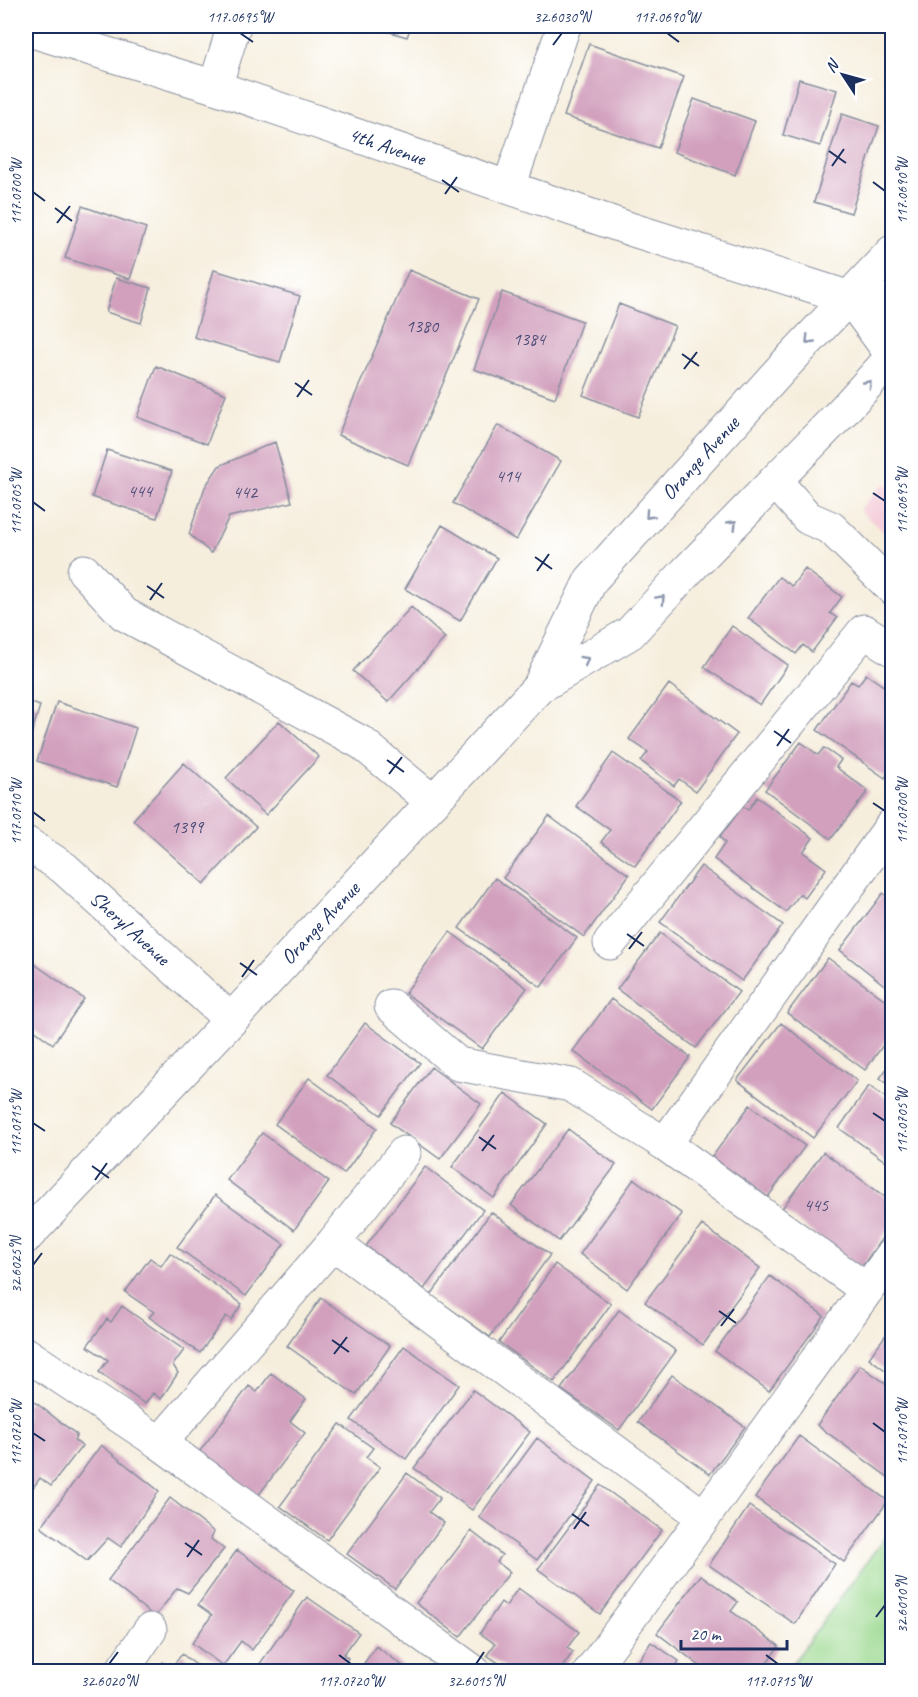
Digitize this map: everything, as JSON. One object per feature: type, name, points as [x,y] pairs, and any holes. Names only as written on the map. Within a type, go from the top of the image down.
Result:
[{"type":"main road","points":[[214,87],[234,26]]},
{"type":"main road","points":[[509,187],[564,26]]},
{"type":"main road","name":"4th Avenue","points":[[26,29],[214,87],[633,230],[850,298],[892,301]]},
{"type":"main road","name":"Orange Avenue","points":[[539,687],[591,580],[784,366],[892,252]]},
{"type":"main road","points":[[850,298],[892,356]]},
{"type":"main road","name":"Orange Avenue","points":[[26,1237],[231,1020],[539,687],[630,633],[686,572],[843,411],[892,356]]},
{"type":"main road","points":[[775,481],[808,518],[831,528],[892,588]]},
{"type":"main road","points":[[84,571],[124,614],[362,743],[433,802]]},
{"type":"main road","points":[[610,943],[864,631],[892,649]]},
{"type":"main road","points":[[665,1144],[892,825]]},
{"type":"main road","name":"Sheryl Avenue","points":[[26,843],[64,868],[231,1020]]},
{"type":"main road","points":[[391,1006],[458,1064],[571,1085],[665,1144],[867,1290]]},
{"type":"main road","points":[[160,1443],[333,1243],[404,1153]]},
{"type":"main road","points":[[333,1243],[704,1517]]},
{"type":"main road","points":[[590,1671],[892,1255]]},
{"type":"main road","points":[[26,1354],[160,1443],[474,1671]]},
{"type":"main road","points":[[121,1671],[150,1630]]},
{"type":"shaded area","points":[[884,483],[892,491],[892,540],[859,510]]},
{"type":"green space","points":[[892,1527],[892,1671],[787,1671]]},
{"type":"building","points":[[370,26],[411,26],[407,37]]},
{"type":"building","points":[[589,44],[684,77],[658,148],[564,116]]},
{"type":"building","points":[[799,79],[837,90],[820,146],[783,135]]},
{"type":"building","points":[[694,99],[755,121],[735,175],[674,152]]},
{"type":"building","points":[[842,114],[879,126],[851,213],[814,202]]},
{"type":"building","points":[[82,206],[146,228],[130,279],[65,258]]},
{"type":"building","points":[[214,270],[300,296],[280,362],[194,337]]},
{"type":"building","points":[[409,270],[479,299],[408,465],[338,435]]},
{"type":"building","points":[[116,278],[151,288],[141,323],[106,312]]},
{"type":"building","points":[[502,292],[582,321],[555,398],[474,369]]},
{"type":"building","points":[[619,304],[675,326],[638,417],[583,395]]},
{"type":"building","points":[[156,366],[226,394],[207,444],[137,417]]},
{"type":"building","points":[[498,425],[561,461],[516,540],[453,503]]},
{"type":"building","points":[[275,442],[292,502],[229,517],[211,553],[189,534],[205,487],[219,466]]},
{"type":"building","points":[[107,450],[172,471],[157,518],[92,497]]},
{"type":"building","points":[[442,525],[497,558],[460,621],[405,589]]},
{"type":"building","points":[[805,569],[842,597],[830,613],[837,618],[812,652],[803,645],[796,654],[748,618],[779,577],[792,586]]},
{"type":"building","points":[[411,607],[445,638],[388,702],[353,671]]},
{"type":"building","points":[[732,626],[788,665],[760,705],[704,667]]},
{"type":"building","points":[[866,674],[892,692],[892,766],[885,778],[817,730],[851,681],[858,685]]},
{"type":"building","points":[[669,684],[737,734],[696,791],[679,779],[674,786],[641,761],[648,752],[629,739]]},
{"type":"building","points":[[26,701],[40,706],[26,751]]},
{"type":"building","points":[[57,702],[136,728],[117,787],[37,761]]},
{"type":"building","points":[[279,721],[319,757],[266,815],[226,778]]},
{"type":"building","points":[[801,742],[818,755],[824,748],[841,760],[836,767],[868,791],[831,839],[765,790]]},
{"type":"building","points":[[613,753],[681,801],[635,866],[601,842],[610,830],[576,806]]},
{"type":"building","points":[[184,763],[256,827],[204,884],[133,820]]},
{"type":"building","points":[[757,797],[813,838],[803,852],[826,869],[805,898],[800,894],[786,912],[714,859],[725,843],[720,837],[743,806],[748,810]]},
{"type":"building","points":[[549,816],[629,875],[584,937],[503,878]]},
{"type":"building","points":[[701,866],[783,925],[742,981],[660,922]]},
{"type":"building","points":[[495,878],[577,938],[541,987],[459,928]]},
{"type":"building","points":[[883,893],[892,900],[892,991],[840,950]]},
{"type":"building","points":[[450,932],[527,988],[482,1049],[405,993]]},
{"type":"building","points":[[660,933],[739,992],[696,1048],[617,989]]},
{"type":"building","points":[[26,958],[84,999],[53,1044],[27,1025],[26,1027]]},
{"type":"building","points":[[828,958],[892,1005],[892,1033],[865,1070],[787,1013]]},
{"type":"building","points":[[611,999],[690,1057],[652,1109],[573,1051]]},
{"type":"building","points":[[365,1023],[420,1063],[381,1115],[327,1075]]},
{"type":"building","points":[[781,1023],[857,1081],[813,1138],[737,1080]]},
{"type":"building","points":[[892,1061],[892,1087],[880,1078]]},
{"type":"building","points":[[431,1067],[481,1104],[440,1159],[390,1123]]},
{"type":"building","points":[[309,1078],[377,1128],[344,1174],[275,1124]]},
{"type":"building","points":[[869,1086],[892,1102],[892,1166],[839,1128]]},
{"type":"building","points":[[505,1093],[547,1124],[494,1198],[452,1167]]},
{"type":"building","points":[[750,1105],[805,1146],[768,1197],[712,1157]]},
{"type":"building","points":[[568,1129],[616,1165],[559,1241],[511,1205]]},
{"type":"building","points":[[262,1133],[329,1182],[294,1230],[227,1180]]},
{"type":"building","points":[[823,1152],[892,1202],[892,1224],[861,1268],[781,1210]]},
{"type":"building","points":[[425,1167],[483,1210],[424,1289],[366,1246]]},
{"type":"building","points":[[634,1179],[682,1214],[627,1289],[580,1254]]},
{"type":"building","points":[[215,1195],[284,1244],[246,1296],[177,1247]]},
{"type":"building","points":[[491,1212],[550,1255],[490,1337],[431,1295]]},
{"type":"building","points":[[702,1225],[760,1268],[703,1345],[645,1302]]},
{"type":"building","points":[[170,1253],[242,1304],[231,1320],[226,1316],[200,1353],[149,1317],[154,1312],[125,1292],[150,1258],[161,1266]]},
{"type":"building","points":[[555,1264],[611,1304],[554,1382],[499,1342]]},
{"type":"building","points":[[770,1276],[824,1316],[769,1391],[715,1351]]},
{"type":"building","points":[[321,1298],[390,1346],[356,1395],[287,1346]]},
{"type":"building","points":[[122,1306],[184,1350],[173,1365],[178,1373],[161,1399],[153,1393],[145,1404],[99,1372],[108,1360],[87,1346],[107,1319],[111,1322]]},
{"type":"building","points":[[619,1310],[676,1351],[619,1430],[561,1389]]},
{"type":"building","points":[[892,1326],[892,1375],[869,1358]]},
{"type":"building","points":[[404,1346],[459,1385],[406,1459],[351,1420]]},
{"type":"building","points":[[860,1365],[892,1388],[892,1480],[817,1425]]},
{"type":"building","points":[[271,1373],[306,1399],[290,1421],[305,1433],[258,1496],[199,1452],[249,1386],[257,1392]]},
{"type":"building","points":[[672,1375],[745,1427],[710,1474],[638,1422]]},
{"type":"building","points":[[473,1390],[530,1432],[472,1510],[414,1468]]},
{"type":"building","points":[[31,1399],[77,1435],[74,1440],[82,1446],[51,1486],[40,1478],[26,1497],[26,1406]]},
{"type":"building","points":[[340,1424],[373,1448],[366,1457],[380,1467],[327,1540],[280,1506]]},
{"type":"building","points":[[799,1436],[888,1501],[844,1562],[755,1497]]},
{"type":"building","points":[[537,1438],[595,1481],[537,1560],[479,1517]]},
{"type":"building","points":[[101,1445],[159,1491],[121,1547],[108,1538],[87,1561],[41,1527]]},
{"type":"building","points":[[407,1473],[440,1498],[429,1512],[444,1523],[395,1589],[347,1554]]},
{"type":"building","points":[[600,1485],[662,1530],[600,1614],[538,1569]]},
{"type":"building","points":[[170,1498],[214,1532],[211,1539],[224,1549],[188,1593],[177,1588],[155,1617],[108,1580]]},
{"type":"building","points":[[749,1506],[835,1564],[795,1624],[709,1565]]},
{"type":"building","points":[[471,1531],[502,1555],[497,1562],[510,1572],[460,1637],[416,1603]]},
{"type":"building","points":[[237,1550],[294,1591],[252,1650],[241,1641],[223,1666],[192,1643],[212,1615],[198,1605]]},
{"type":"building","points":[[701,1575],[738,1602],[731,1611],[779,1646],[760,1672],[708,1672],[657,1633]]},
{"type":"building","points":[[518,1588],[579,1632],[567,1648],[573,1652],[559,1672],[512,1672],[487,1655],[495,1644],[480,1633],[501,1602],[506,1606]]},
{"type":"building","points":[[307,1597],[359,1633],[343,1655],[348,1658],[339,1672],[268,1672],[259,1665]]},
{"type":"building","points":[[651,1642],[679,1661],[672,1672],[631,1672]]},
{"type":"building","points":[[376,1646],[411,1672],[358,1672]]},
{"type":"building","points":[[182,1654],[205,1672],[155,1672],[163,1662],[171,1668]]}]
